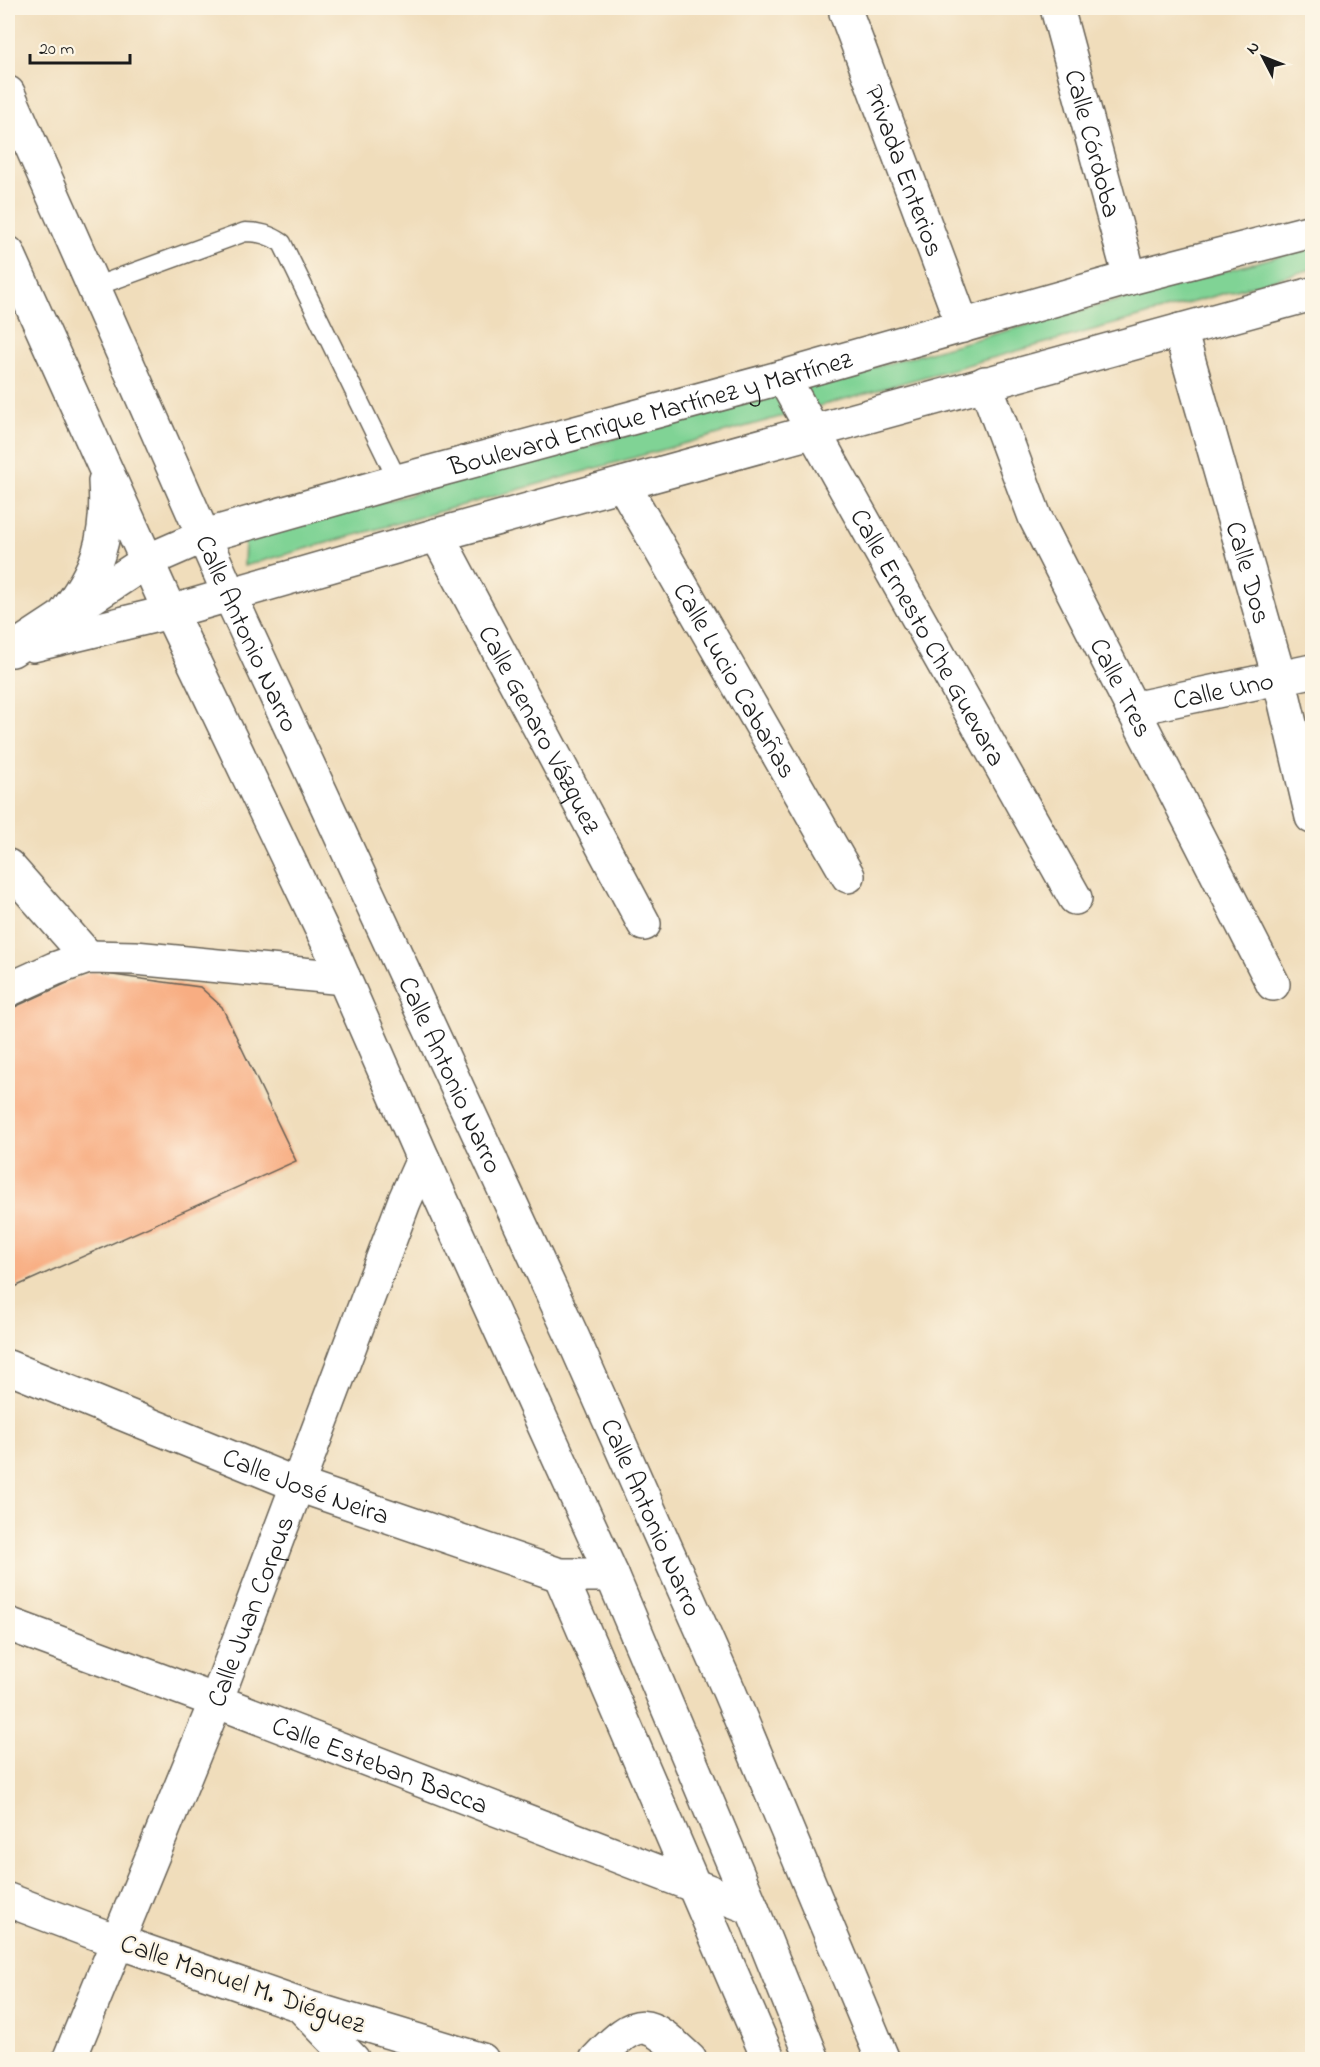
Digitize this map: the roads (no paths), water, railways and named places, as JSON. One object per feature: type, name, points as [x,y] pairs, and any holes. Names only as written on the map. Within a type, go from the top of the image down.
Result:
[{"type":"street","name":"Calle Córdoba","points":[[1057,8],[1130,278]]},
{"type":"street","name":"Privada Enterios","points":[[846,14],[963,326]]},
{"type":"street","name":"Calle Antonio Narro","points":[[8,93],[230,596],[573,1338],[729,1690],[883,2060]]},
{"type":"street","name":"Boulevard Enrique Martínez y Martínez","points":[[10,651],[147,561],[204,536],[783,377],[1130,278],[1312,231]]},
{"type":"street","points":[[8,253],[170,612],[344,978],[423,1159],[612,1575],[752,1908],[813,2060]]},
{"type":"street","name":"Boulevard Enrique Martínez y Martínez","points":[[10,651],[230,596],[438,535],[1312,294]]},
{"type":"street","name":"Calle Dos","points":[[1180,330],[1279,677],[1312,817]]},
{"type":"street","name":"Calle Ernesto Che Guevara","points":[[783,377],[1075,898]]},
{"type":"street","name":"Calle Tres","points":[[985,383],[1035,517],[1273,984]]},
{"type":"street","points":[[63,616],[88,582],[99,558],[105,529],[104,467]]},
{"type":"street","name":"Calle Lucio Cabañas","points":[[623,484],[848,876]]},
{"type":"street","name":"Calle Genaro Vázquez","points":[[438,535],[644,924]]},
{"type":"street","name":"Calle Uno","points":[[1132,709],[1312,670]]},
{"type":"street","points":[[8,866],[88,957]]},
{"type":"street","points":[[8,990],[54,969],[88,957],[135,958],[344,978]]},
{"type":"street","name":"Calle Juan Corpus","points":[[69,2060],[216,1701],[404,1202],[423,1159]]},
{"type":"street","name":"Calle José Neira","points":[[8,1367],[298,1485],[560,1575],[612,1575]]},
{"type":"street","points":[[560,1575],[769,2060]]},
{"type":"street","name":"Calle Esteban Bacca","points":[[8,1624],[216,1701],[752,1908]]},
{"type":"street","name":"Calle Manuel M. Diéguez","points":[[8,1899],[118,1942],[300,2005],[482,2060]]},
{"type":"street","points":[[300,2005],[353,2060]]},
{"type":"street","points":[[596,2060],[617,2037],[632,2029],[649,2026],[665,2036],[690,2060]]},
{"type":"lane","points":[[94,287],[245,232],[259,232],[273,236],[282,243],[398,481]]}]
